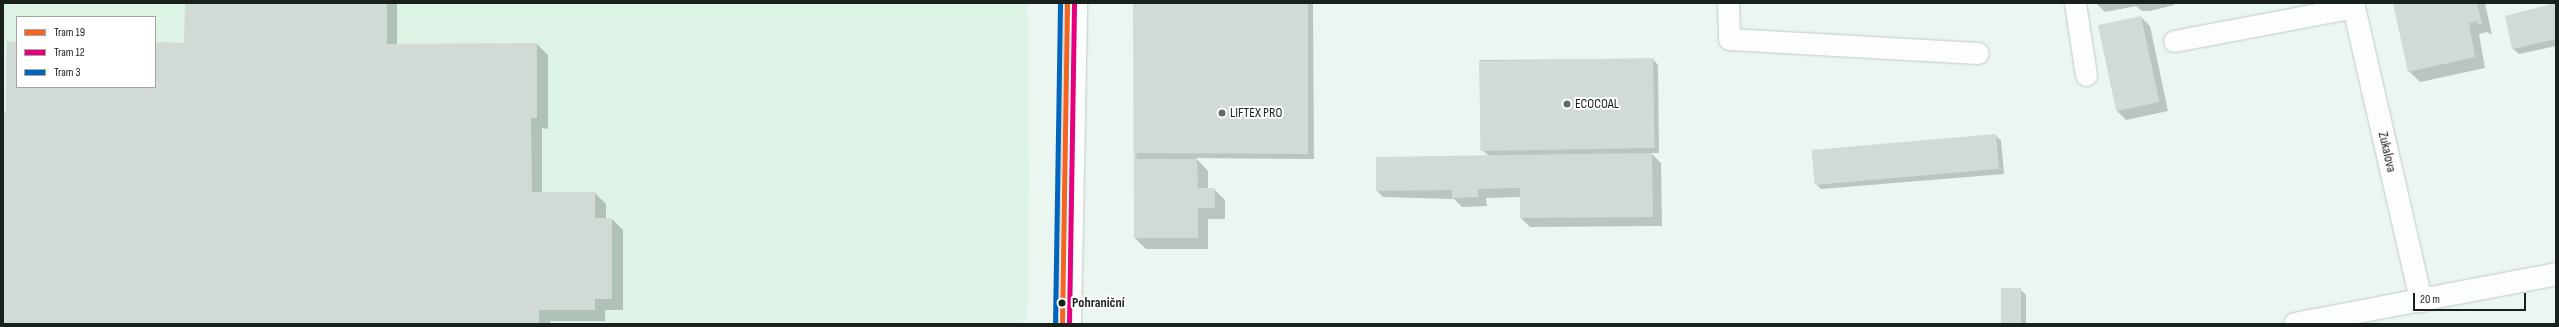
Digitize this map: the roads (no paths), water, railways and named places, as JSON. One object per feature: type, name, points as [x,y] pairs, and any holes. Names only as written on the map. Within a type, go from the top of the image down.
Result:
[{"type":"street","points":[[1070,324],[1076,3]]},
{"type":"street","name":"Zukalova","points":[[2353,5],[2421,301]]},
{"type":"street","points":[[2295,324],[2556,274]]},
{"type":"lane","points":[[1728,3],[1729,39],[1978,52]]},
{"type":"lane","points":[[2075,3],[2086,75]]},
{"type":"lane","points":[[2174,41],[2353,5]]},
{"type":"tram line","name":"3","points":[[1055,324],[1060,3]]},
{"type":"tram line","name":"19","points":[[1062,324],[1067,3]]},
{"type":"tram line","name":"12","points":[[1069,324],[1074,3]]},
{"type":"place","name":"ECOCOAL","points":[[1567,104]]},
{"type":"place","name":"LIFTEX PRO","points":[[1222,113]]},
{"type":"place","name":"Pohraniční","points":[[1062,303]]}]
